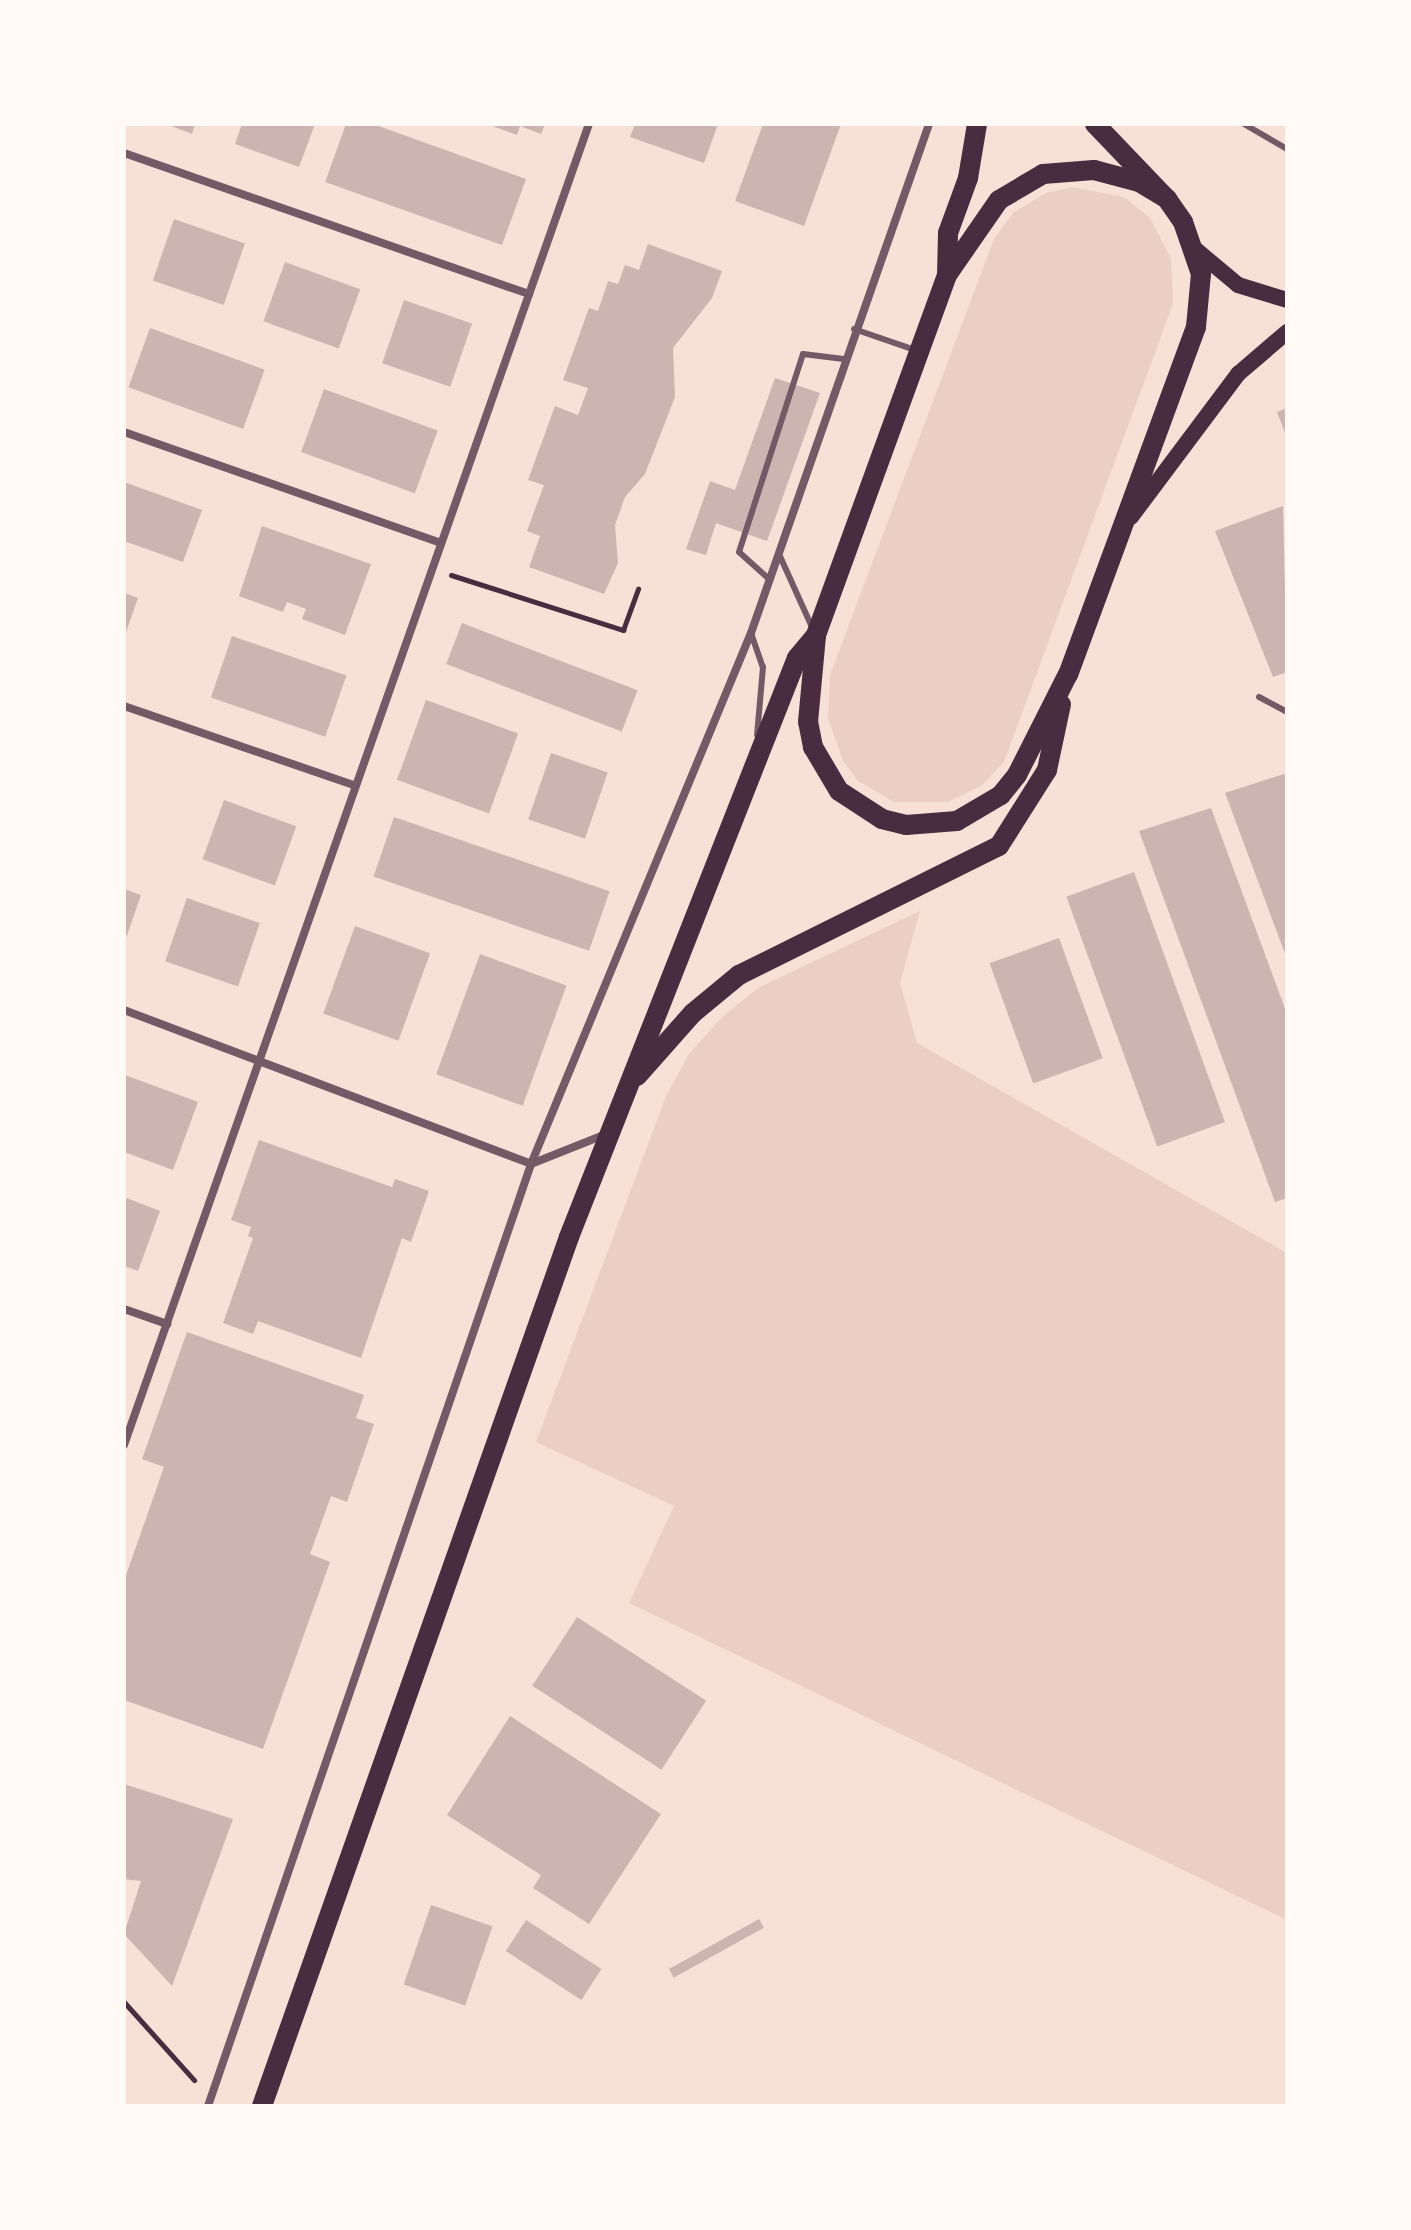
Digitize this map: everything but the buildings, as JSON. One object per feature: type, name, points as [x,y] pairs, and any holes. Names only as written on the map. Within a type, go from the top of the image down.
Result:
[{"type":"main road","points":[[947,275],[948,233],[968,178],[977,124]]},
{"type":"main road","points":[[1095,124],[1167,199],[1195,249],[1201,274],[1196,327],[1128,521],[1068,674],[1017,775],[1001,795],[957,821],[906,825],[859,807],[824,770],[808,722],[816,635],[947,275],[999,200],[1043,174],[1094,170],[1139,182],[1167,199]]},
{"type":"main road","points":[[1195,249],[1238,285],[1287,300]]},
{"type":"main road","points":[[1128,521],[1238,374],[1287,332]]},
{"type":"main road","points":[[262,2106],[401,1704],[609,1133],[797,658],[816,635]]},
{"type":"main road","points":[[629,1085],[693,1013],[739,975],[999,846],[1047,770],[1068,674]]},
{"type":"street","points":[[124,1445],[589,124]]},
{"type":"street","points":[[209,2102],[531,1164],[751,633],[854,329],[929,124]]},
{"type":"street","points":[[124,153],[529,294]]},
{"type":"street","points":[[124,432],[441,543]]},
{"type":"street","points":[[124,706],[356,786]]},
{"type":"street","points":[[124,1010],[531,1164],[609,1133]]},
{"type":"street","points":[[124,1309],[167,1324]]},
{"type":"lane","points":[[1244,124],[1287,149]]},
{"type":"lane","points":[[854,329],[918,351]]},
{"type":"lane","points":[[769,579],[739,552],[803,354],[844,359]]},
{"type":"lane","points":[[779,554],[816,635]]},
{"type":"lane","points":[[751,633],[763,667],[756,761]]},
{"type":"lane","points":[[1259,697],[1287,712]]},
{"type":"path","points":[[432,569],[623,630],[638,589]]},
{"type":"path","points":[[124,2002],[209,2102]]},
{"type":"shaded area","points":[[1072,187],[1124,197],[1150,218],[1171,258],[1173,304],[1004,762],[981,786],[948,802],[894,802],[858,781],[843,761],[828,718],[830,675],[994,239],[1013,213],[1046,193]]},
{"type":"shaded area","points":[[920,911],[900,983],[917,1043],[1287,1253],[1287,1920],[629,1603],[674,1506],[536,1442],[666,1096],[689,1054],[723,1016],[758,988]]}]
